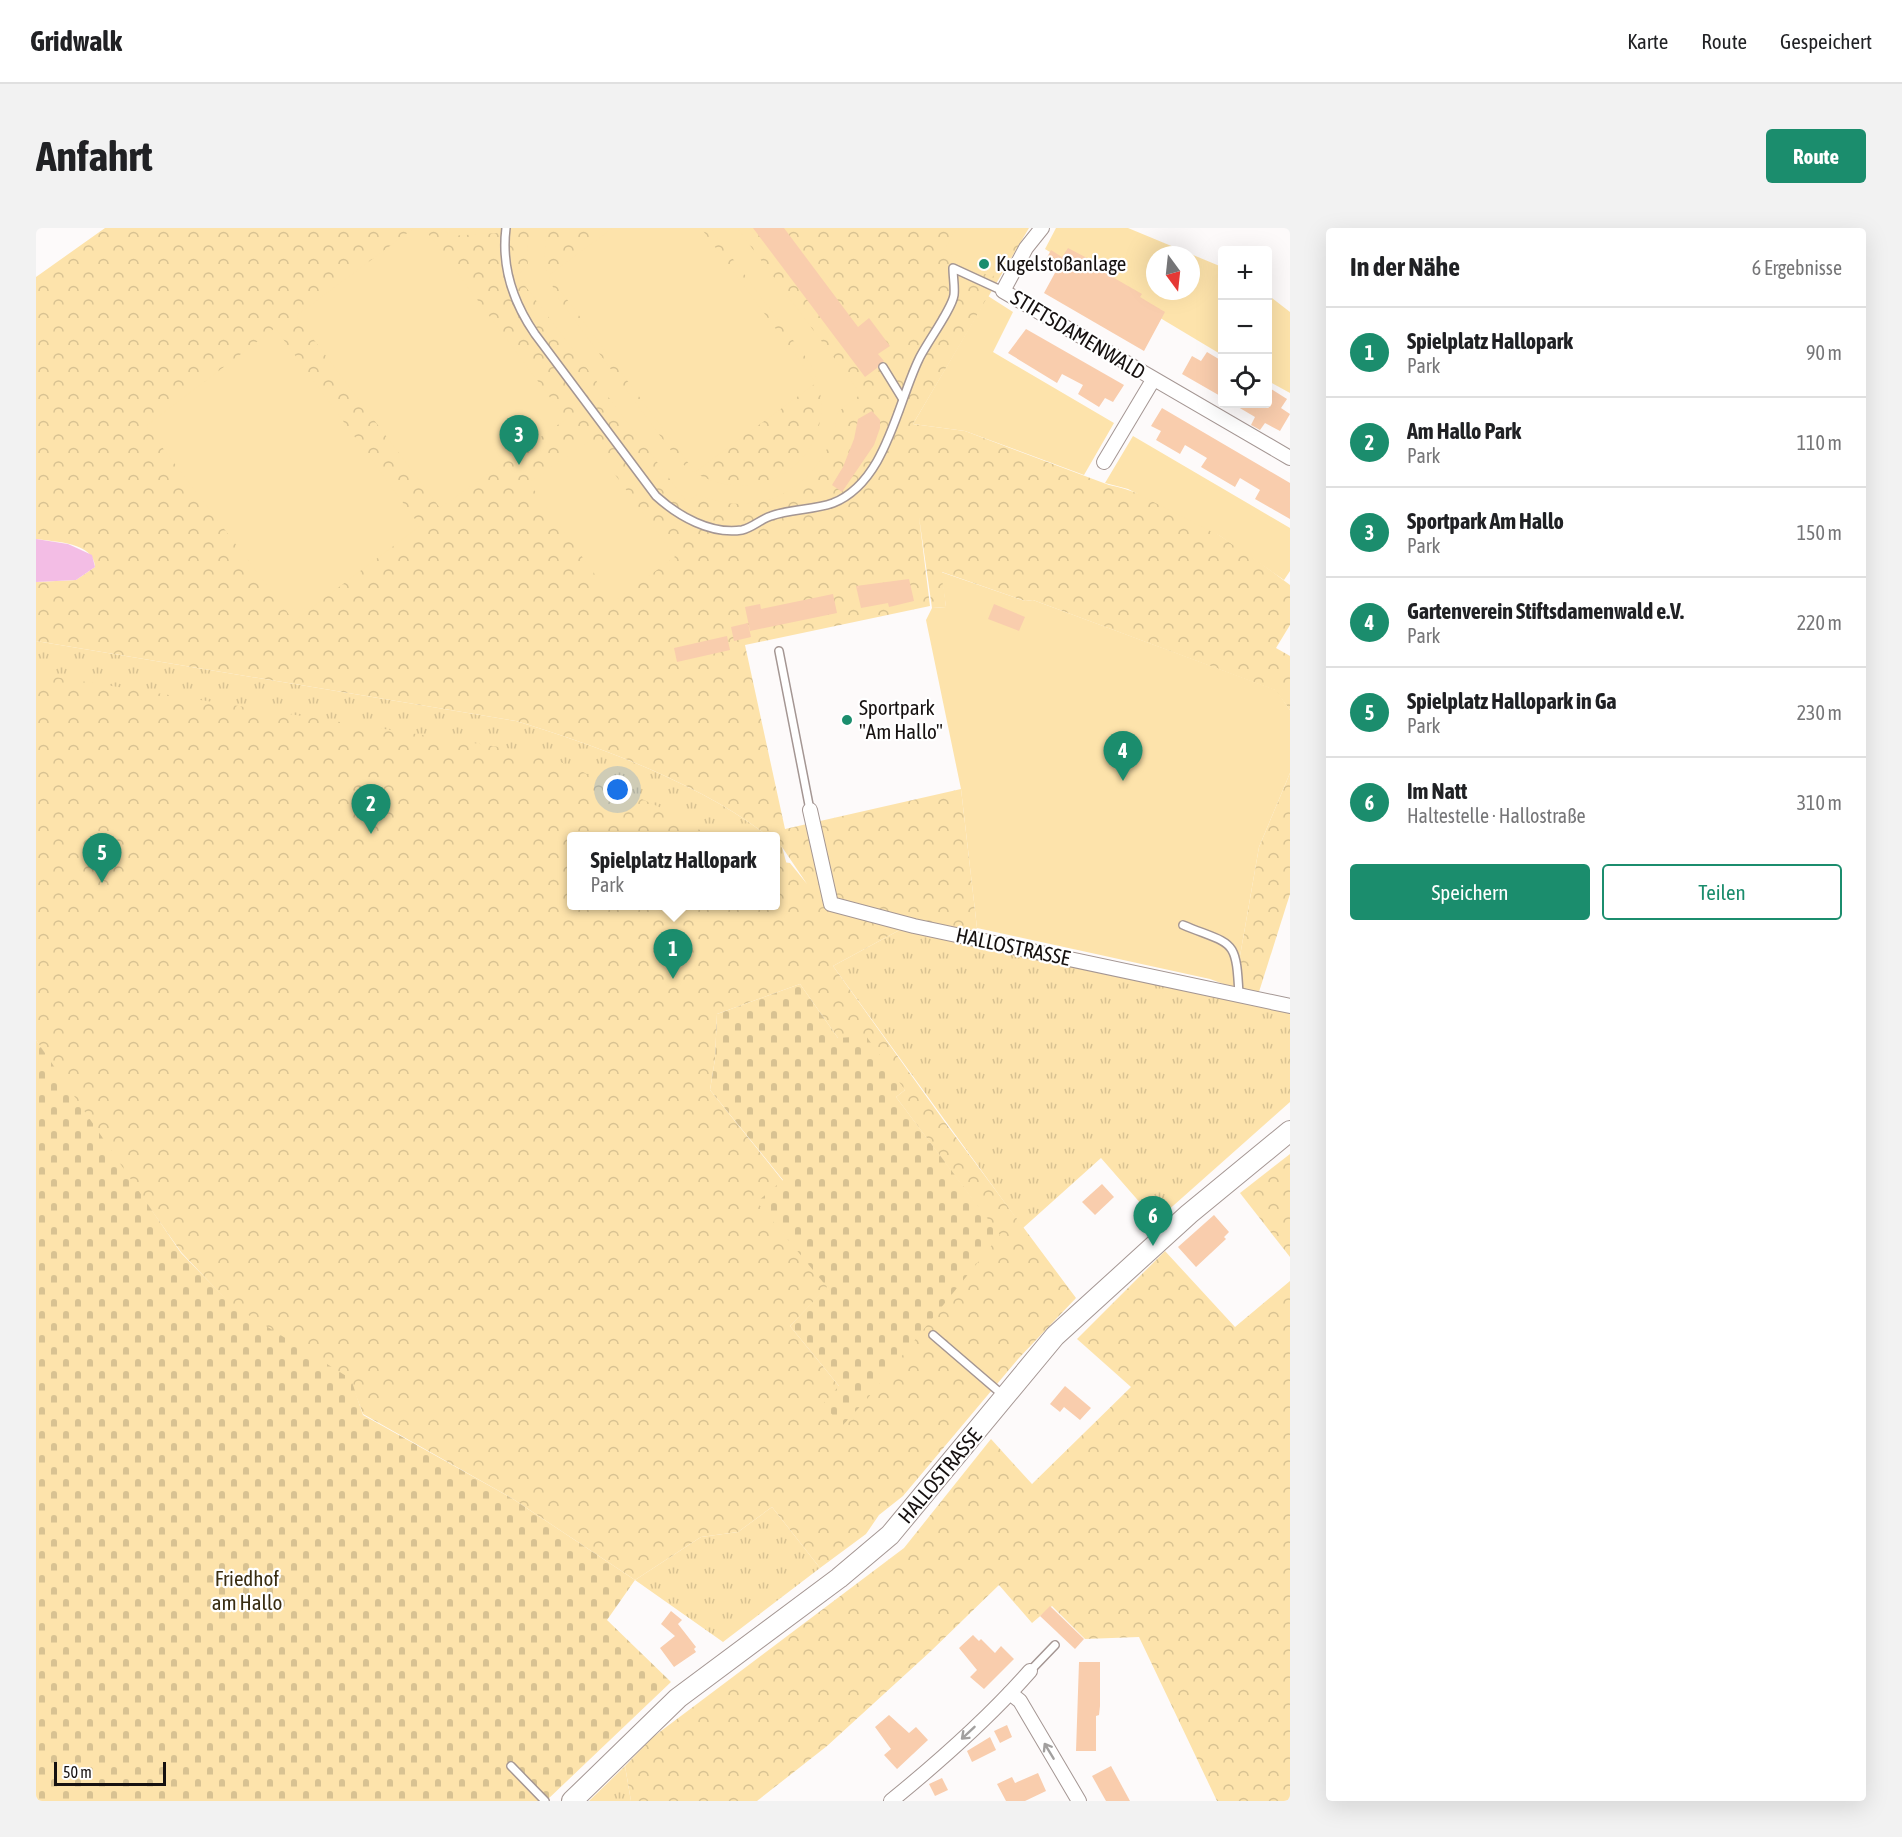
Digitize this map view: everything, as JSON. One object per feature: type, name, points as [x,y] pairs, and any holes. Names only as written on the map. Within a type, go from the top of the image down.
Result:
[{"type":"main road","name":"HALLOSTRASSE","points":[[572,1801],[678,1698],[829,1585],[890,1535],[1055,1336],[1189,1214],[1290,1131]]},
{"type":"street","points":[[1003,291],[1026,248],[1042,228]]},
{"type":"street","name":"STIFTSDAMENWALD","points":[[1003,291],[1290,458]]},
{"type":"street","name":"STIFTSDAMENWALD","points":[[1104,462],[1153,380]]},
{"type":"street","name":"HALLOSTRASSE","points":[[810,810],[831,904],[914,926],[1290,1006]]},
{"type":"street","points":[[891,1801],[1011,1693],[1030,1671]]},
{"type":"street","points":[[1011,1693],[1020,1701],[1079,1801]]},
{"type":"lane","points":[[506,228],[507,277],[522,315],[656,496],[672,510],[713,528],[745,530],[770,516],[832,503],[850,494],[885,448],[896,425],[902,398],[919,359],[954,298],[953,268],[1003,291]]},
{"type":"lane","points":[[883,367],[902,398]]},
{"type":"lane","points":[[778,651],[810,810]]},
{"type":"lane","points":[[1183,925],[1228,943],[1235,951],[1239,995]]},
{"type":"lane","points":[[933,1335],[1005,1397]]},
{"type":"lane","points":[[1030,1671],[1055,1645]]},
{"type":"lane","points":[[511,1766],[545,1801]]},
{"type":"green space","points":[[105,228],[1029,228],[913,424],[965,431],[1155,500],[1227,540],[1290,585],[1290,625],[1276,648],[1290,656],[1290,710],[1275,690],[1033,600],[1025,601],[942,572],[946,607],[932,608],[919,517],[930,606],[745,645],[785,829],[961,789],[977,928],[971,935],[845,908],[821,898],[831,906],[907,926],[833,966],[944,1121],[1076,1298],[1018,1359],[903,1496],[879,1515],[866,1534],[820,1568],[772,1507],[738,1532],[701,1537],[635,1580],[513,1499],[363,1414],[350,1380],[231,1305],[181,1252],[75,1102],[36,1040],[36,674],[543,754],[668,811],[703,832],[567,832],[567,910],[780,910],[780,862],[790,863],[807,884],[780,846],[780,832],[762,832],[711,799],[614,754],[516,721],[36,641],[36,582],[76,580],[95,567],[88,552],[81,548],[36,539],[36,277]],"holes":[[[800,984],[838,1038],[905,1090],[896,1097],[999,1235],[839,1386],[790,1326],[828,1287],[758,1202],[783,1181],[710,1090],[715,1059],[717,1014]]]},
{"type":"green space","points":[[414,228],[424,228],[566,419],[440,508],[296,316]]},
{"type":"green space","points":[[444,228],[500,228],[499,233],[449,236]]},
{"type":"green space","points":[[530,228],[547,228],[544,264],[556,295],[678,460],[707,479],[736,486],[764,482],[789,470],[808,450],[819,425],[821,395],[810,363],[710,228],[737,228],[861,394],[838,412],[832,436],[822,458],[808,476],[790,490],[769,500],[747,504],[723,502],[698,494],[687,502],[517,275],[528,266],[527,250]]},
{"type":"green space","points":[[613,228],[701,228],[816,383],[695,472],[549,275]]},
{"type":"green space","name":"Kugelstoßanlage","points":[[957,228],[1022,228],[992,278],[944,250]]},
{"type":"green space","points":[[1056,228],[1128,228],[1171,246],[1146,246],[1146,300],[1200,300],[1200,258],[1218,265],[1218,353],[1045,249]]},
{"type":"green space","points":[[988,296],[1013,312],[993,352],[1114,423],[1084,475],[965,431],[913,424]]},
{"type":"green space","points":[[1272,298],[1290,312],[1290,393],[1272,383]]},
{"type":"green space","points":[[275,328],[420,526],[294,621],[146,426]]},
{"type":"green space","points":[[1133,436],[1290,528],[1290,571],[1284,580],[1220,536],[1128,489],[1105,483]]},
{"type":"green space","points":[[590,440],[675,557],[614,601],[529,483]]},
{"type":"green space","points":[[941,572],[1025,601],[1033,600],[1276,690],[1290,710],[1290,773],[1259,847],[1240,956],[1242,991],[1210,979],[977,928],[961,789],[926,620],[932,608],[946,607]]},
{"type":"green space","points":[[36,641],[516,721],[581,742],[647,768],[711,799],[762,832],[567,832],[567,908],[36,867]]},
{"type":"green space","points":[[1290,773],[1290,894],[1258,995],[1242,991],[1240,956],[1259,847]]},
{"type":"green space","points":[[780,846],[794,891],[844,929],[596,910],[780,910]]},
{"type":"green space","points":[[907,926],[1290,1011],[1290,1102],[1156,1221],[1101,1158],[1023,1228],[833,966]]},
{"type":"green space","points":[[800,984],[838,1038],[866,1036],[905,1090],[896,1097],[1000,1235],[867,1399],[842,1426],[823,1404],[839,1386],[790,1326],[827,1287],[757,1202],[783,1180],[710,1090],[715,1059],[717,1014]]},
{"type":"green space","name":"Friedhof am Hallo","points":[[36,1040],[181,1253],[231,1304],[351,1379],[363,1415],[513,1499],[635,1580],[607,1620],[671,1682],[546,1801],[36,1801]]},
{"type":"green space","points":[[1290,1154],[1290,1257],[1240,1193]]},
{"type":"green space","points":[[1165,1251],[1235,1327],[1290,1281],[1290,1801],[1217,1801],[1139,1637],[1085,1639],[1052,1606],[1032,1623],[999,1585],[827,1746],[757,1801],[631,1801],[625,1766],[653,1737],[904,1548],[991,1439],[1032,1484],[1131,1387],[1077,1339]]},
{"type":"green space","points":[[772,1507],[820,1568],[723,1642],[635,1580],[701,1537],[738,1532]]},
{"type":"green space","points":[[625,1766],[631,1801],[589,1801]]},
{"type":"shaded area","points":[[36,539],[68,544],[92,555],[95,567],[76,580],[36,582]]},
{"type":"building","points":[[753,228],[784,228],[858,327],[869,318],[890,346],[878,354],[884,361],[877,368],[865,377]]},
{"type":"building","points":[[1068,248],[1104,267],[1102,271],[1142,294],[1140,297],[1165,312],[1144,351],[1044,293],[1056,271],[1044,263],[1051,250],[1062,257]]},
{"type":"building","points":[[1026,329],[1124,385],[1113,402],[1105,398],[1099,407],[1078,394],[1083,385],[1062,374],[1057,383],[1008,353]]},
{"type":"building","points":[[1207,352],[1218,359],[1218,395],[1182,374],[1192,356],[1201,361]]},
{"type":"building","points":[[1272,390],[1287,399],[1281,408],[1290,414],[1280,431],[1265,423],[1260,430],[1251,425],[1255,417],[1240,408],[1272,408]]},
{"type":"building","points":[[1162,408],[1290,483],[1290,519],[1255,499],[1260,490],[1240,478],[1235,487],[1201,467],[1207,458],[1185,445],[1180,454],[1156,440],[1161,431],[1151,426]]},
{"type":"building","points":[[872,411],[880,420],[880,428],[874,445],[842,492],[832,485],[843,467],[854,439],[858,419]]},
{"type":"building","points":[[909,579],[914,601],[889,607],[888,603],[861,608],[856,586]]},
{"type":"building","points":[[833,594],[837,613],[750,631],[745,607],[760,604],[761,609]]},
{"type":"building","points":[[994,604],[1025,617],[1019,631],[988,619]]},
{"type":"building","points":[[748,623],[751,637],[734,641],[731,627]]},
{"type":"building","points":[[727,636],[730,650],[677,662],[674,648]]},
{"type":"building","points":[[1102,1184],[1114,1197],[1095,1215],[1082,1202]]},
{"type":"building","points":[[1214,1215],[1229,1232],[1224,1237],[1226,1239],[1196,1267],[1178,1247]]},
{"type":"building","points":[[1065,1386],[1091,1408],[1080,1420],[1064,1407],[1060,1412],[1050,1404]]},
{"type":"building","points":[[1050,1606],[1084,1639],[1075,1649],[1040,1616]]},
{"type":"building","points":[[671,1611],[682,1620],[678,1624],[696,1647],[694,1649],[696,1652],[674,1667],[660,1648],[675,1636],[661,1624]]},
{"type":"building","points":[[973,1635],[979,1641],[981,1639],[995,1653],[1001,1646],[1014,1659],[984,1689],[970,1677],[977,1670],[959,1648]]},
{"type":"building","points":[[1079,1662],[1100,1662],[1100,1706],[1099,1715],[1096,1716],[1096,1751],[1076,1751]]},
{"type":"building","points":[[889,1715],[909,1733],[916,1727],[928,1740],[897,1769],[884,1755],[891,1749],[875,1727]]},
{"type":"building","points":[[1007,1725],[1012,1737],[1000,1743],[994,1731]]},
{"type":"building","points":[[990,1737],[996,1750],[972,1762],[967,1751]]},
{"type":"building","points":[[1111,1766],[1130,1801],[1106,1801],[1092,1776]]},
{"type":"building","points":[[1038,1773],[1046,1791],[1025,1801],[1006,1801],[997,1784],[1012,1777],[1015,1783]]},
{"type":"building","points":[[942,1778],[948,1790],[935,1796],[929,1784]]},
{"type":"place","name":"Kugelstoßanlage","points":[[984,264]]},
{"type":"place","name":"Sportpark Am Hallo","points":[[519,465]]},
{"type":"place","name":"Sportpark \"Am Hallo\"","points":[[847,720]]},
{"type":"place","name":"Gartenverein Stiftsdamenwald e.V.","points":[[1123,781]]},
{"type":"place","name":"Am Hallo Park","points":[[371,834]]},
{"type":"place","name":"Spielplatz Hallopark in Ga","points":[[102,883]]},
{"type":"place","name":"Spielplatz Hallopark","points":[[673,979]]},
{"type":"place","name":"Im Natt","points":[[1153,1246]]}]
